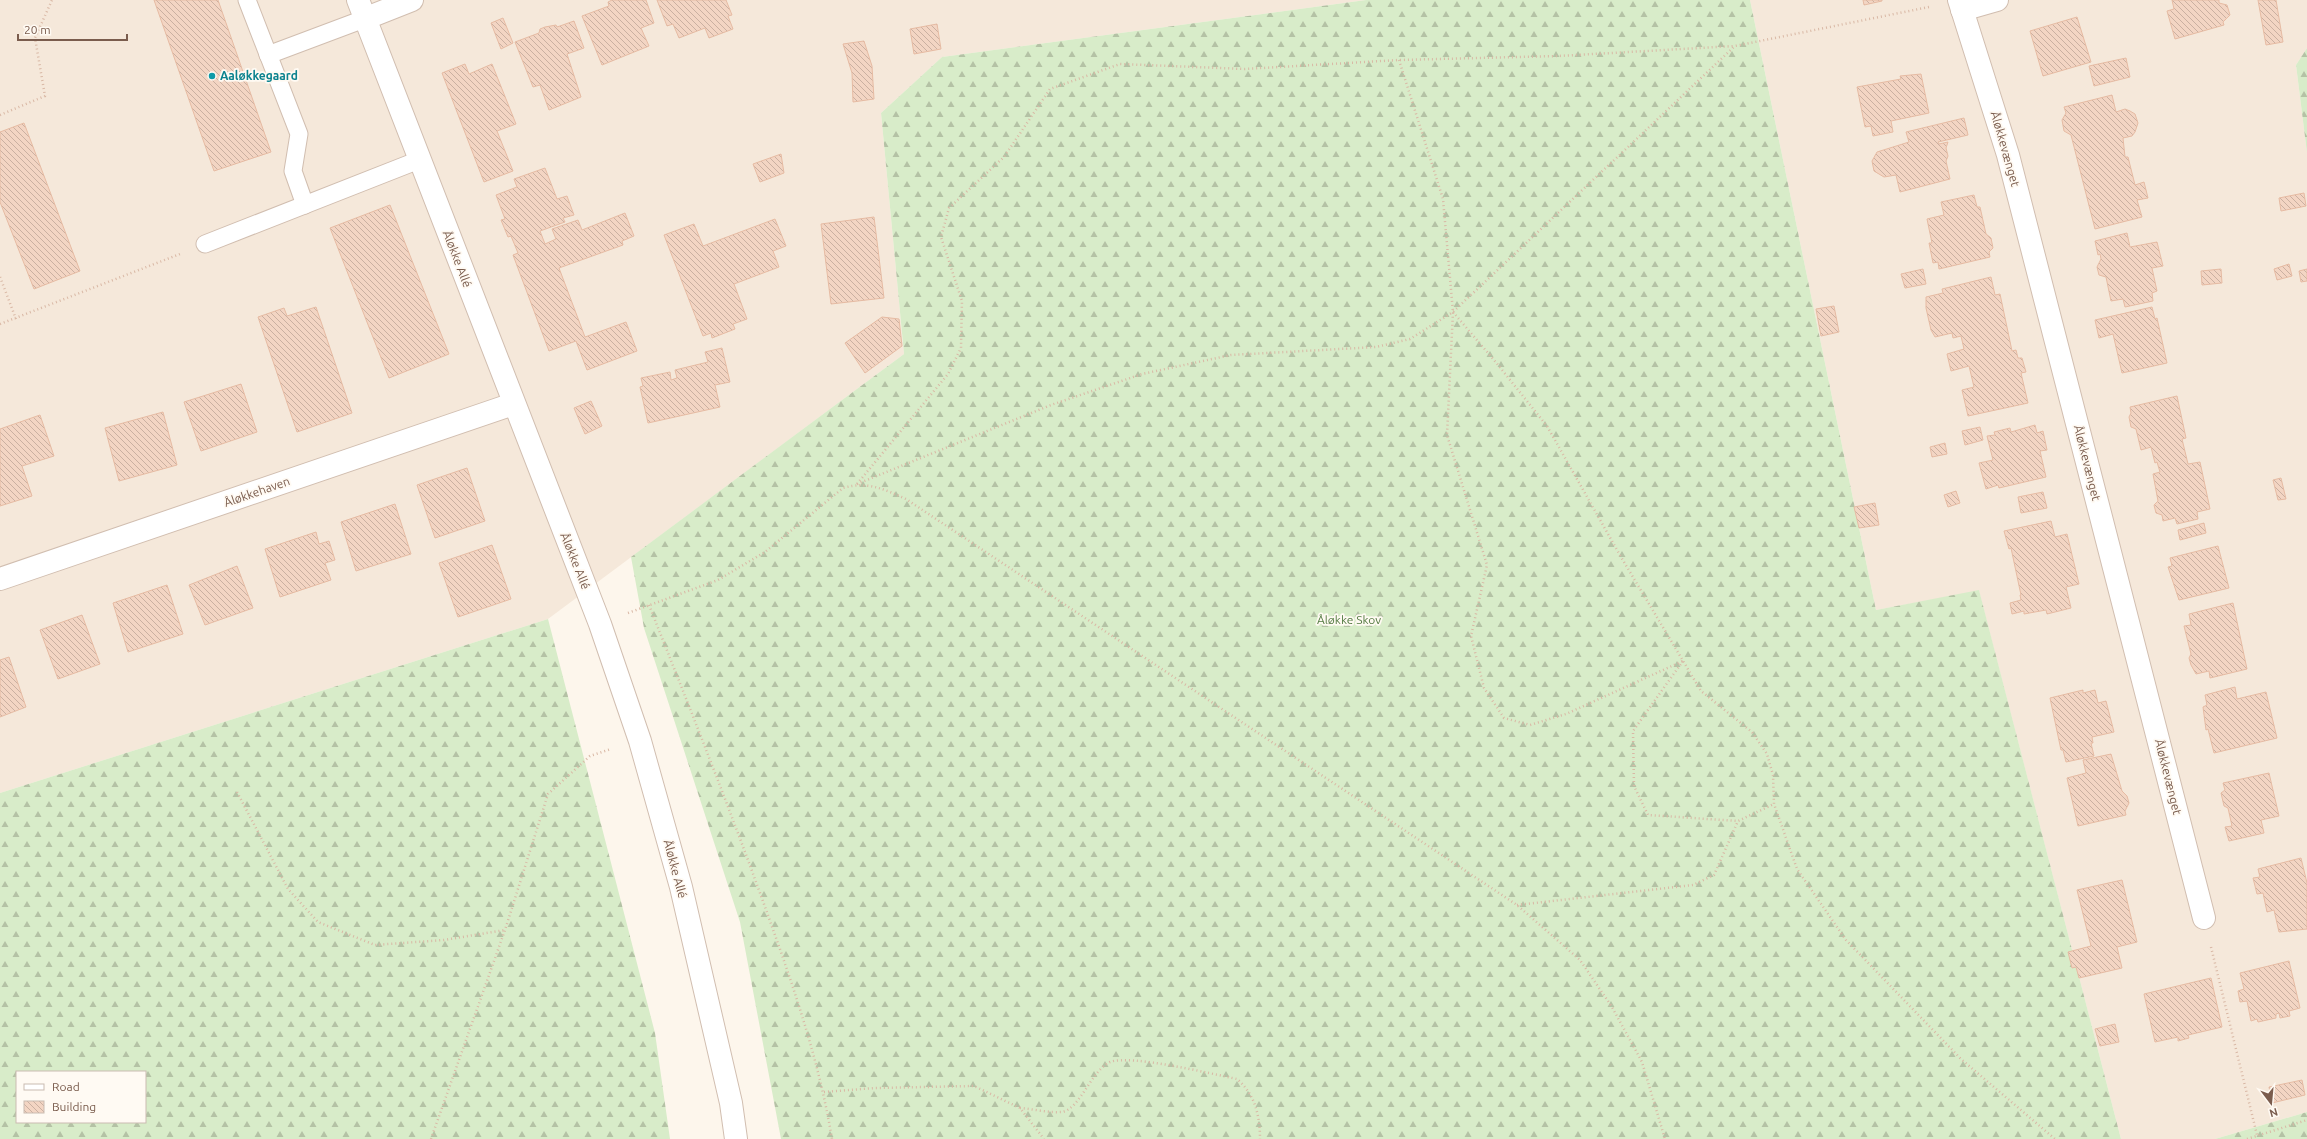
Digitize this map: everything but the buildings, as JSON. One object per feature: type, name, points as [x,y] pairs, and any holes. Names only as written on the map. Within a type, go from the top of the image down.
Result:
[{"type":"street","points":[[361,9],[412,0]]},
{"type":"street","points":[[1961,5],[1997,0]]},
{"type":"street","name":"Åløkkevænget","points":[[1961,5],[2008,155],[2204,918]]},
{"type":"street","name":"Åløkke Allé","points":[[361,9],[513,404],[600,624],[640,741],[680,887],[731,1103],[736,1139]]},
{"type":"street","name":"Åløkkehaven","points":[[0,579],[513,404]]},
{"type":"lane","points":[[247,0],[299,134],[292,171],[306,205]]},
{"type":"lane","points":[[268,55],[361,9]]},
{"type":"lane","points":[[205,244],[419,160]]},
{"type":"path","points":[[0,115],[45,96],[36,38],[52,0]]},
{"type":"path","points":[[857,484],[948,374],[961,348],[962,301],[941,237],[949,208],[1004,157],[1050,89],[1120,64],[1245,68],[1399,60],[1558,56],[1735,46],[1933,7],[1961,5]]},
{"type":"path","points":[[600,624],[718,580],[765,552],[832,496],[844,488],[1051,405],[1142,374],[1231,355],[1376,347],[1410,339],[1453,312],[1735,46]]},
{"type":"path","points":[[1399,60],[1443,199],[1453,312],[1448,435],[1488,565],[1471,636],[1484,688],[1504,718],[1530,725],[1566,714],[1683,661]]},
{"type":"path","points":[[0,324],[205,244]]},
{"type":"path","points":[[0,277],[16,318]]},
{"type":"path","points":[[1453,312],[1547,426],[1683,661],[1702,691],[1752,732],[1767,754],[1773,775],[1774,804],[1797,869],[1846,940],[1961,1059],[2055,1139]]},
{"type":"path","points":[[857,484],[881,487],[906,499],[1517,905],[1580,960],[1612,1007],[1642,1062],[1665,1139]]},
{"type":"path","points":[[649,605],[726,800],[806,1025],[824,1092],[832,1139]]},
{"type":"path","points":[[1683,661],[1633,731],[1634,786],[1648,815],[1738,821],[1774,804]]},
{"type":"path","points":[[431,1139],[505,930],[548,794],[590,756],[640,741]]},
{"type":"path","points":[[237,792],[288,889],[318,922],[374,945],[444,940],[505,930]]},
{"type":"path","points":[[1517,905],[1694,885],[1714,875],[1738,821]]},
{"type":"path","points":[[2204,918],[2257,1135]]},
{"type":"path","points":[[824,1092],[875,1088],[974,1086],[1020,1108],[1062,1112],[1073,1108],[1088,1083],[1110,1062],[1134,1060],[1236,1079],[1246,1087],[1260,1117],[1260,1139]]},
{"type":"path","points":[[1020,1108],[1044,1139]]},
{"type":"path","points":[[2247,1139],[2307,1120]]},
{"type":"path","points":[[2050,1139],[2051,1135]]},
{"type":"shaded area","points":[[0,0],[1366,0],[942,57],[881,113],[904,354],[548,619],[0,793]]},
{"type":"shaded area","points":[[1750,0],[2307,0],[2307,48],[2296,65],[2307,153],[2307,1112],[2215,1139],[2121,1139],[1979,591],[1876,610]]},
{"type":"green space","name":"Åløkke Skov","points":[[1366,0],[1750,0],[1876,610],[1979,590],[2121,1139],[781,1139],[740,922],[644,628],[631,557],[904,354],[881,113],[942,57]]},
{"type":"green space","points":[[2307,48],[2307,153],[2296,65]]},
{"type":"green space","points":[[548,619],[655,1033],[670,1139],[0,1139],[0,793]]},
{"type":"green space","points":[[2307,1112],[2307,1139],[2215,1139]]},
{"type":"place","name":"Aaløkkegaard","points":[[212,76]]}]
